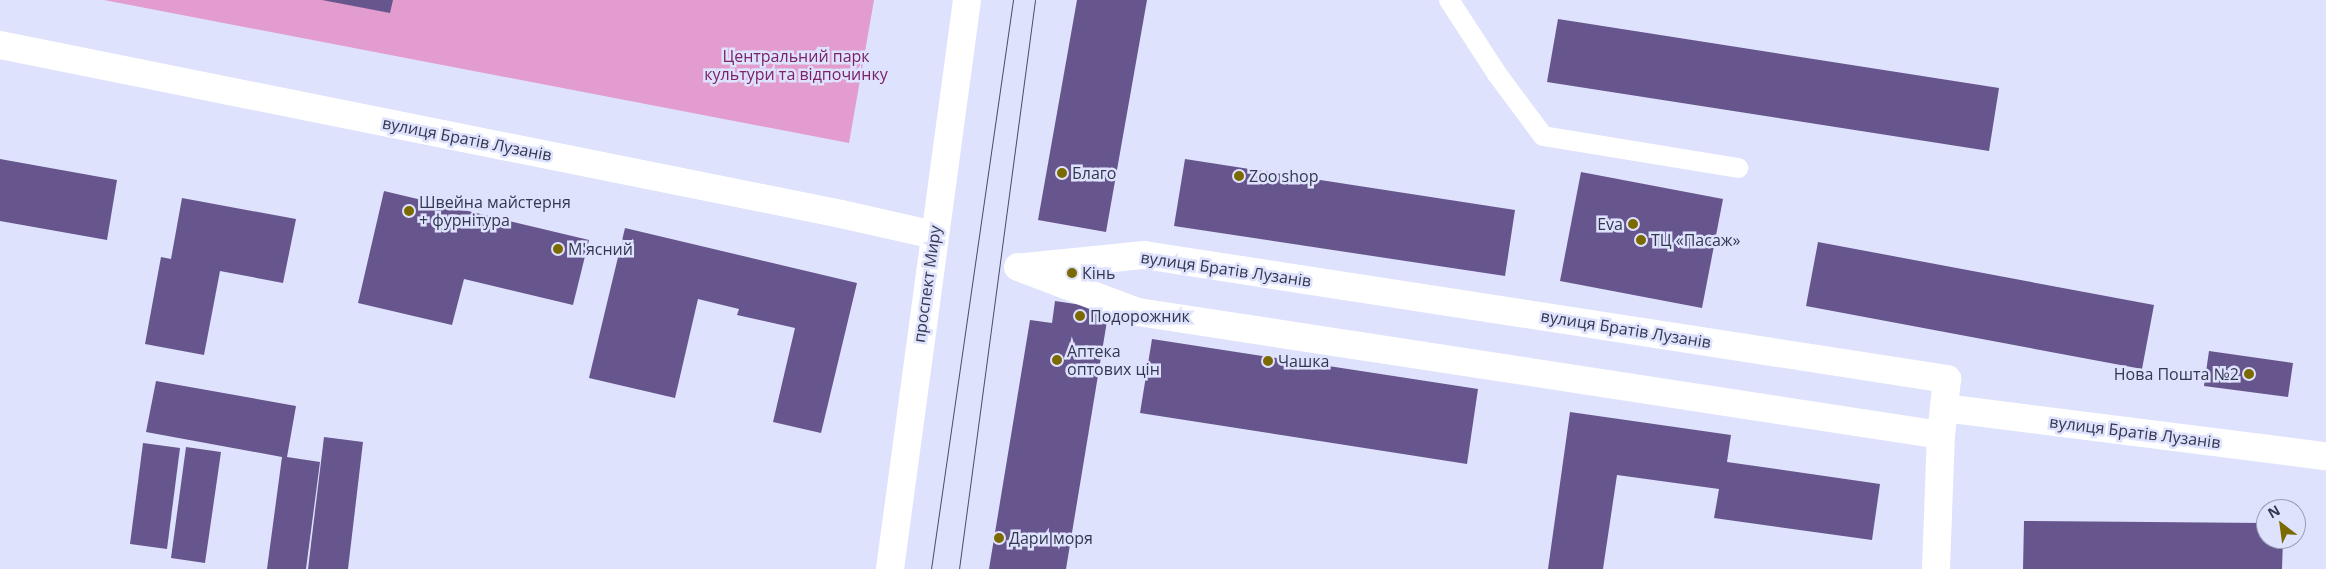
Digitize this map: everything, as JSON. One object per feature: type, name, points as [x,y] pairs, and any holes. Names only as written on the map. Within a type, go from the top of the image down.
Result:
[{"type":"street","name":"проспект Миру","points":[[890,569],[967,0]]},
{"type":"street","name":"вулиця Братів Лузанів","points":[[0,46],[841,214],[934,235]]},
{"type":"street","name":"вулиця Братів Лузанів","points":[[1941,436],[1138,312],[1018,268],[1144,255],[1947,378],[1944,408],[2326,456]]},
{"type":"street","points":[[1936,569],[1941,436],[1944,408]]},
{"type":"lane","points":[[1448,0],[1497,74],[1543,136],[1738,168]]},
{"type":"green space","name":"Центральний парк культури та відпочинку","points":[[104,0],[874,0],[849,143]]},
{"type":"building","points":[[322,0],[393,0],[390,13]]},
{"type":"building","points":[[1077,0],[1147,0],[1106,232],[1038,220]]},
{"type":"building","points":[[1558,19],[1999,88],[1989,151],[1547,82]]},
{"type":"building","points":[[0,159],[117,180],[107,240],[0,221]]},
{"type":"building","points":[[1185,159],[1515,210],[1505,276],[1174,226]]},
{"type":"building","name":"ТЦ «Пасаж»","points":[[1581,172],[1723,199],[1702,308],[1560,281]]},
{"type":"building","points":[[384,191],[589,240],[573,305],[464,279],[452,325],[358,303]]},
{"type":"building","points":[[182,198],[296,219],[283,283],[220,271],[204,355],[145,344],[161,257],[171,259]]},
{"type":"building","points":[[625,228],[857,283],[821,433],[773,422],[795,328],[737,315],[739,309],[698,299],[675,398],[589,378]]},
{"type":"building","points":[[1818,242],[2154,305],[2142,369],[1806,306]]},
{"type":"building","points":[[1055,301],[1109,309],[1066,569],[989,569],[1030,320],[1052,323]]},
{"type":"building","points":[[1152,339],[1478,389],[1467,464],[1140,413]]},
{"type":"building","name":"Нова Пошта №2","points":[[2209,351],[2293,363],[2288,397],[2204,386]]},
{"type":"building","points":[[156,381],[296,406],[287,457],[320,462],[306,569],[267,569],[282,457],[146,432]]},
{"type":"building","points":[[1570,412],[1731,435],[1727,462],[1880,484],[1872,540],[1714,518],[1719,489],[1617,475],[1603,569],[1548,569]]},
{"type":"building","points":[[324,437],[363,442],[348,569],[308,569]]},
{"type":"building","points":[[143,443],[180,448],[167,549],[130,544]]},
{"type":"building","points":[[186,447],[221,452],[205,563],[171,558]]},
{"type":"building","points":[[2024,521],[2256,523],[2256,549],[2283,549],[2282,569],[2023,569]]},
{"type":"tram line","points":[[931,569],[1013,0]]},
{"type":"tram line","points":[[959,569],[1035,0]]},
{"type":"place","name":"Благо","points":[[1062,173]]},
{"type":"place","name":"Zoo shop","points":[[1239,176]]},
{"type":"place","name":"Швейна майстерня + фурнітура","points":[[409,211]]},
{"type":"place","name":"Eva","points":[[1633,224]]},
{"type":"place","name":"ТЦ «Пасаж»","points":[[1641,240]]},
{"type":"place","name":"М'ясний","points":[[558,249]]},
{"type":"place","name":"Кінь","points":[[1072,273]]},
{"type":"place","name":"Подорожник","points":[[1080,316]]},
{"type":"place","name":"Аптека оптових цін","points":[[1057,360]]},
{"type":"place","name":"Чашка","points":[[1268,361]]},
{"type":"place","name":"Нова Пошта №2","points":[[2249,374]]},
{"type":"place","name":"Дари моря","points":[[999,538]]}]
